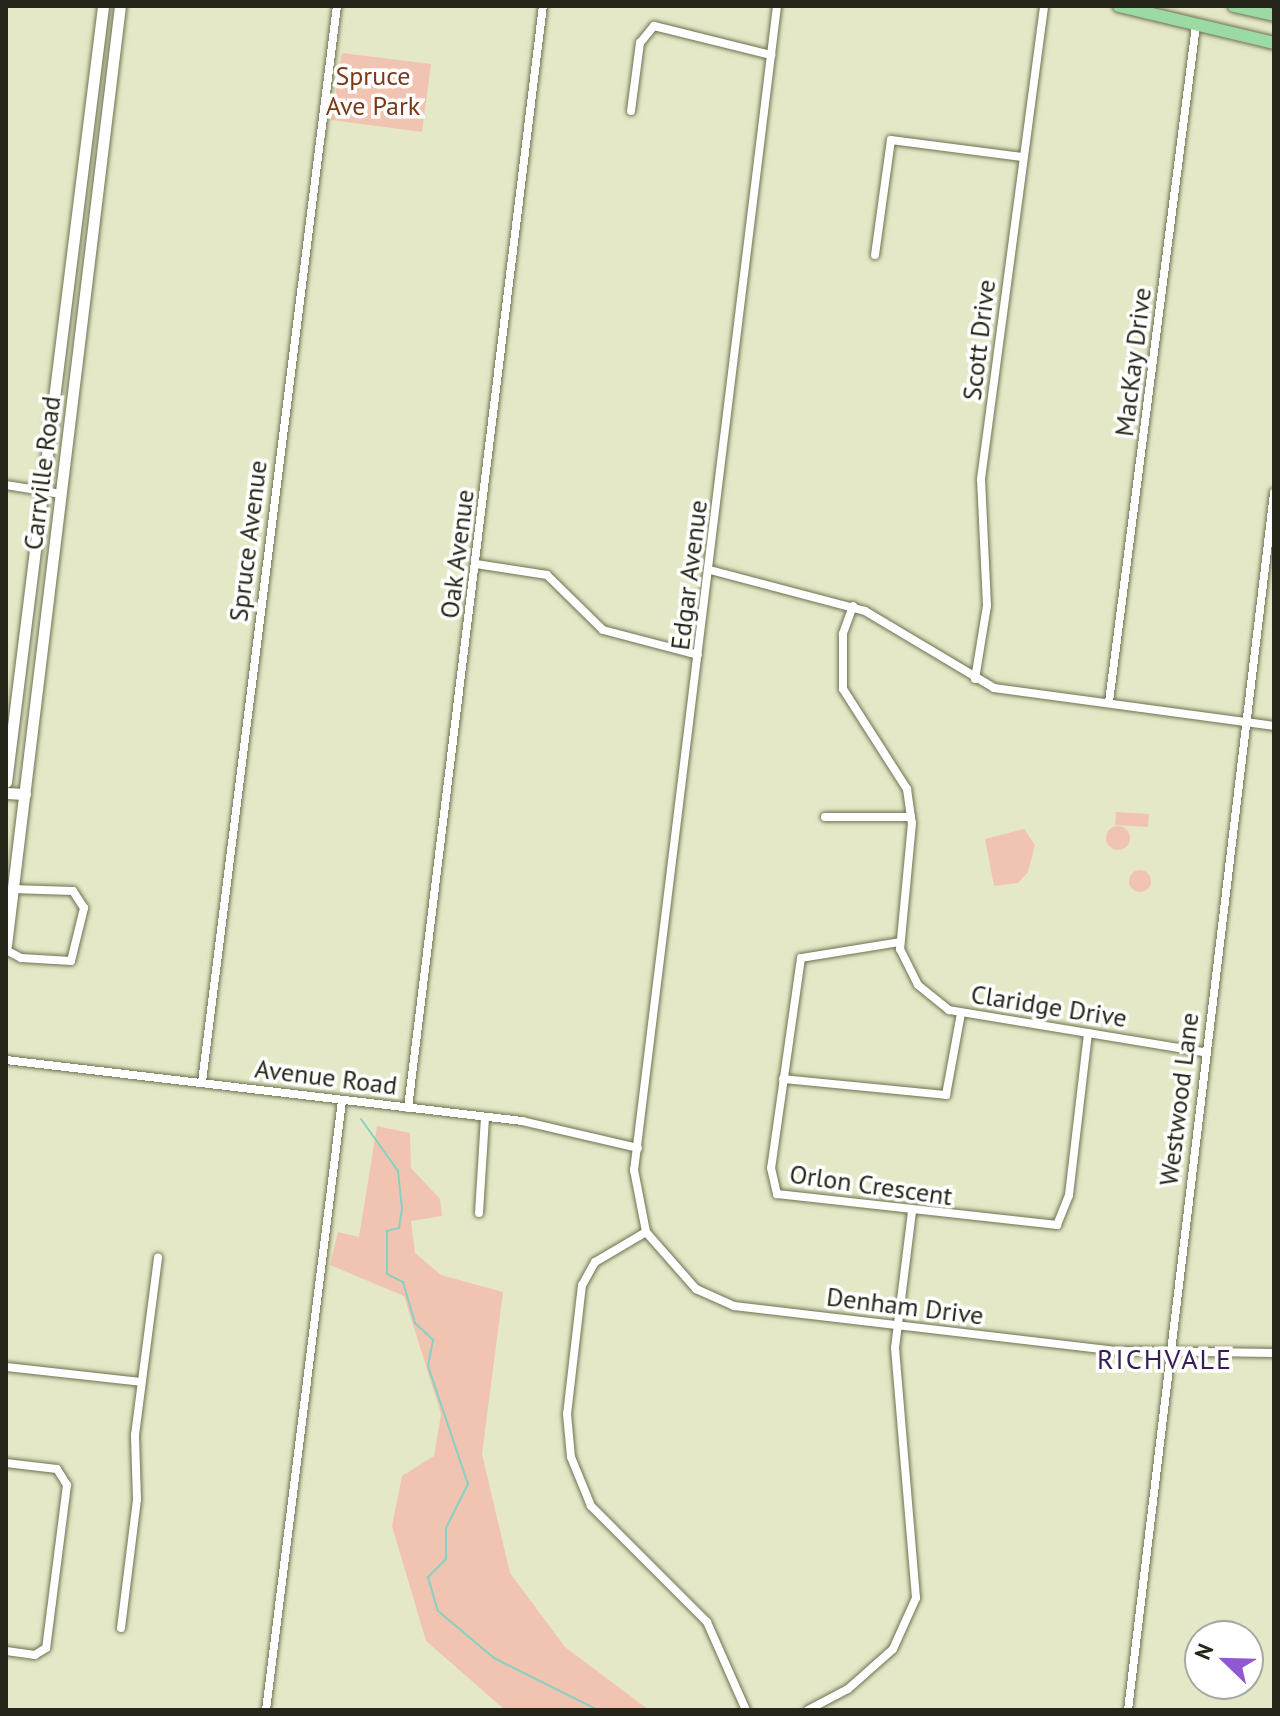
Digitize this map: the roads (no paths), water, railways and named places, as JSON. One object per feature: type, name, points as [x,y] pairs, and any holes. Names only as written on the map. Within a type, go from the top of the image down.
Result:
[{"type":"main road","points":[[1119,6],[1274,43]]},
{"type":"main road","points":[[1234,6],[1274,15]]},
{"type":"main road","points":[[102,8],[120,9]]},
{"type":"main road","name":"Carrville Road","points":[[6,782],[102,8]]},
{"type":"main road","name":"Carrville Road","points":[[6,947],[120,9]]},
{"type":"main road","points":[[6,793],[25,794]]},
{"type":"street","name":"Spruce Avenue","points":[[202,1082],[337,6]]},
{"type":"street","name":"Oak Avenue","points":[[408,1108],[543,6]]},
{"type":"street","name":"Edgar Avenue","points":[[638,1148],[777,6]]},
{"type":"street","name":"Scott Drive","points":[[975,679],[987,606],[981,479],[1044,6]]},
{"type":"street","points":[[631,111],[640,43],[654,26],[771,55]]},
{"type":"street","name":"MacKay Drive","points":[[1109,702],[1196,26]]},
{"type":"street","points":[[875,255],[891,140],[1022,157]]},
{"type":"street","points":[[6,485],[61,494]]},
{"type":"street","name":"Westwood Lane","points":[[1128,1710],[1204,1052],[1274,493]]},
{"type":"street","points":[[476,564],[547,575],[603,630],[698,655]]},
{"type":"street","points":[[710,570],[853,606],[975,679],[1274,726]]},
{"type":"street","points":[[1264,577],[1274,580]]},
{"type":"street","name":"Claridge Drive","points":[[853,606],[843,634],[843,689],[907,789],[911,817],[900,942],[918,985],[961,1013],[1204,1052]]},
{"type":"street","points":[[825,817],[911,817]]},
{"type":"street","points":[[6,947],[21,958],[71,961],[84,908],[73,891],[12,889]]},
{"type":"street","name":"Orlon Crescent","points":[[900,942],[801,958],[771,1190],[1050,1229],[1062,1220],[1088,1033]]},
{"type":"street","points":[[783,1079],[946,1095],[961,1013]]},
{"type":"street","name":"Avenue Road","points":[[6,1060],[485,1117],[638,1148]]},
{"type":"street","points":[[266,1710],[342,1101]]},
{"type":"street","points":[[479,1213],[485,1117]]},
{"type":"street","name":"Denham Drive","points":[[638,1148],[636,1195],[646,1232],[696,1289],[734,1306],[1118,1351],[1169,1348],[1274,1353]]},
{"type":"street","points":[[808,1710],[848,1689],[893,1649],[916,1598],[896,1325],[912,1212]]},
{"type":"street","points":[[646,1232],[595,1262],[582,1285],[567,1414],[571,1457],[591,1506],[713,1630],[746,1710]]},
{"type":"street","points":[[121,1628],[141,1382],[158,1257]]},
{"type":"street","points":[[6,1367],[141,1382]]},
{"type":"street","points":[[6,1463],[52,1467],[67,1479],[46,1648],[35,1655],[6,1651]]},
{"type":"waterway","points":[[361,1119],[398,1171],[402,1209],[399,1228],[387,1231],[387,1274],[403,1282],[415,1323],[433,1340],[428,1366],[468,1484],[446,1528],[446,1559],[428,1577],[438,1611],[494,1658],[598,1710]]},
{"type":"district","name":"RICHVALE","points":[[1165,1359]]},
{"type":"park label","name":"Spruce Ave Park","points":[[373,91]]}]
